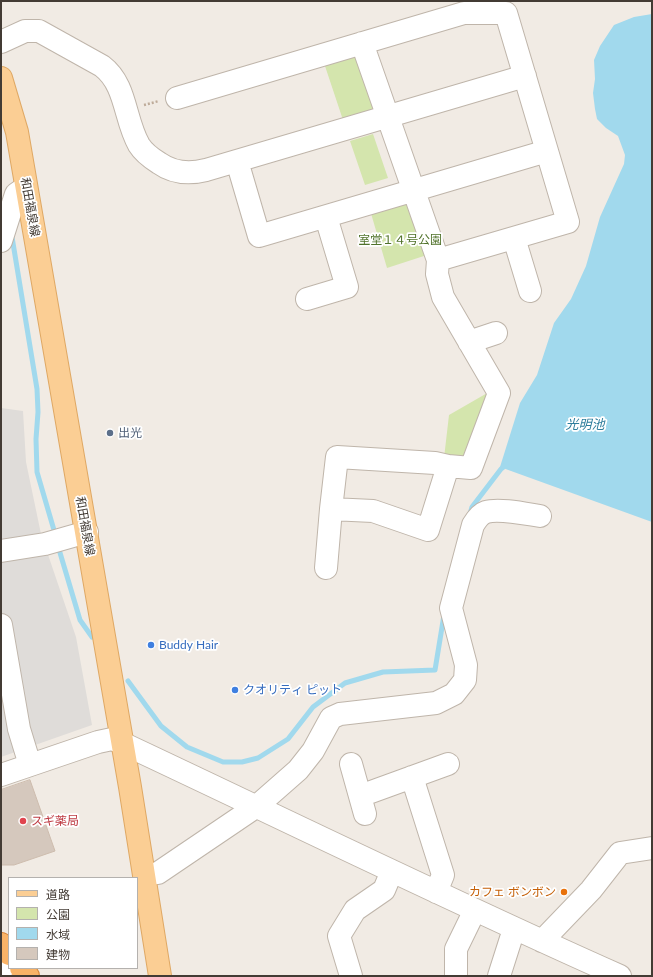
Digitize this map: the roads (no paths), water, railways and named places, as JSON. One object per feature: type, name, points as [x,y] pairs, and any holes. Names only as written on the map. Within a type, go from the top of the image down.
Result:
[{"type":"highway","points":[[1,944],[8,953]]},
{"type":"main road","name":"和田福泉線","points":[[1,78],[17,132],[122,743],[143,887],[160,976]]},
{"type":"street","points":[[177,98],[199,83],[283,58],[362,43],[464,13],[506,13],[568,222],[438,260]]},
{"type":"street","points":[[1,42],[25,31],[39,31],[102,66],[109,71],[119,86],[135,135],[146,154],[165,167],[183,172],[198,172],[525,76]]},
{"type":"street","points":[[326,568],[337,457],[435,463],[471,468],[499,393],[443,297],[436,274],[438,260],[362,43]]},
{"type":"street","points":[[237,161],[259,236],[547,151]]},
{"type":"street","points":[[1,241],[5,213],[16,194],[26,187]]},
{"type":"street","points":[[307,299],[349,295],[326,217]]},
{"type":"street","points":[[514,238],[532,279]]},
{"type":"street","points":[[469,342],[496,333]]},
{"type":"street","points":[[331,509],[373,511],[428,530],[448,466]]},
{"type":"street","points":[[143,887],[158,873],[257,806],[298,770],[313,751],[331,718],[340,714],[436,703],[454,694],[465,680],[466,665],[451,608],[473,525],[478,518],[486,512],[503,511],[540,516]]},
{"type":"street","points":[[1,551],[45,544],[86,532]]},
{"type":"street","points":[[1,625],[19,729],[30,765]]},
{"type":"street","points":[[1,775],[98,742],[112,739],[257,806],[514,929],[620,976]]},
{"type":"street","points":[[351,764],[363,805],[412,777],[448,764]]},
{"type":"street","points":[[412,777],[443,875],[436,892]]},
{"type":"street","points":[[542,941],[591,890],[620,853],[652,848]]},
{"type":"street","points":[[351,976],[339,936],[355,910],[384,890],[392,871]]},
{"type":"street","points":[[456,976],[456,949],[475,910]]},
{"type":"street","points":[[499,976],[514,929]]},
{"type":"water","name":"光明池","points":[[652,14],[652,522],[500,467],[520,403],[537,375],[554,323],[571,299],[586,266],[600,217],[624,164],[625,155],[618,136],[606,128],[597,119],[593,93],[595,79],[594,60],[600,46],[614,25],[634,17]]},
{"type":"waterway","points":[[12,237],[37,389],[37,472],[56,537]]},
{"type":"waterway","points":[[470,514],[472,507],[501,469],[506,465]]},
{"type":"waterway","points":[[58,546],[80,620],[92,637]]},
{"type":"waterway","points":[[128,681],[161,726],[187,747],[223,762],[242,762],[258,758],[288,739],[313,707],[345,683],[383,672],[435,670],[444,615]]},
{"type":"place","name":"出光","points":[[110,433]]},
{"type":"place","name":"Buddy Hair","points":[[151,645]]},
{"type":"place","name":"クオリティ ピット","points":[[235,690]]},
{"type":"place","name":"スギ薬局","points":[[23,821]]},
{"type":"place","name":"カフェ ボンボン","points":[[564,892]]},
{"type":"park label","name":"室堂１４号公園","points":[[400,240]]}]
